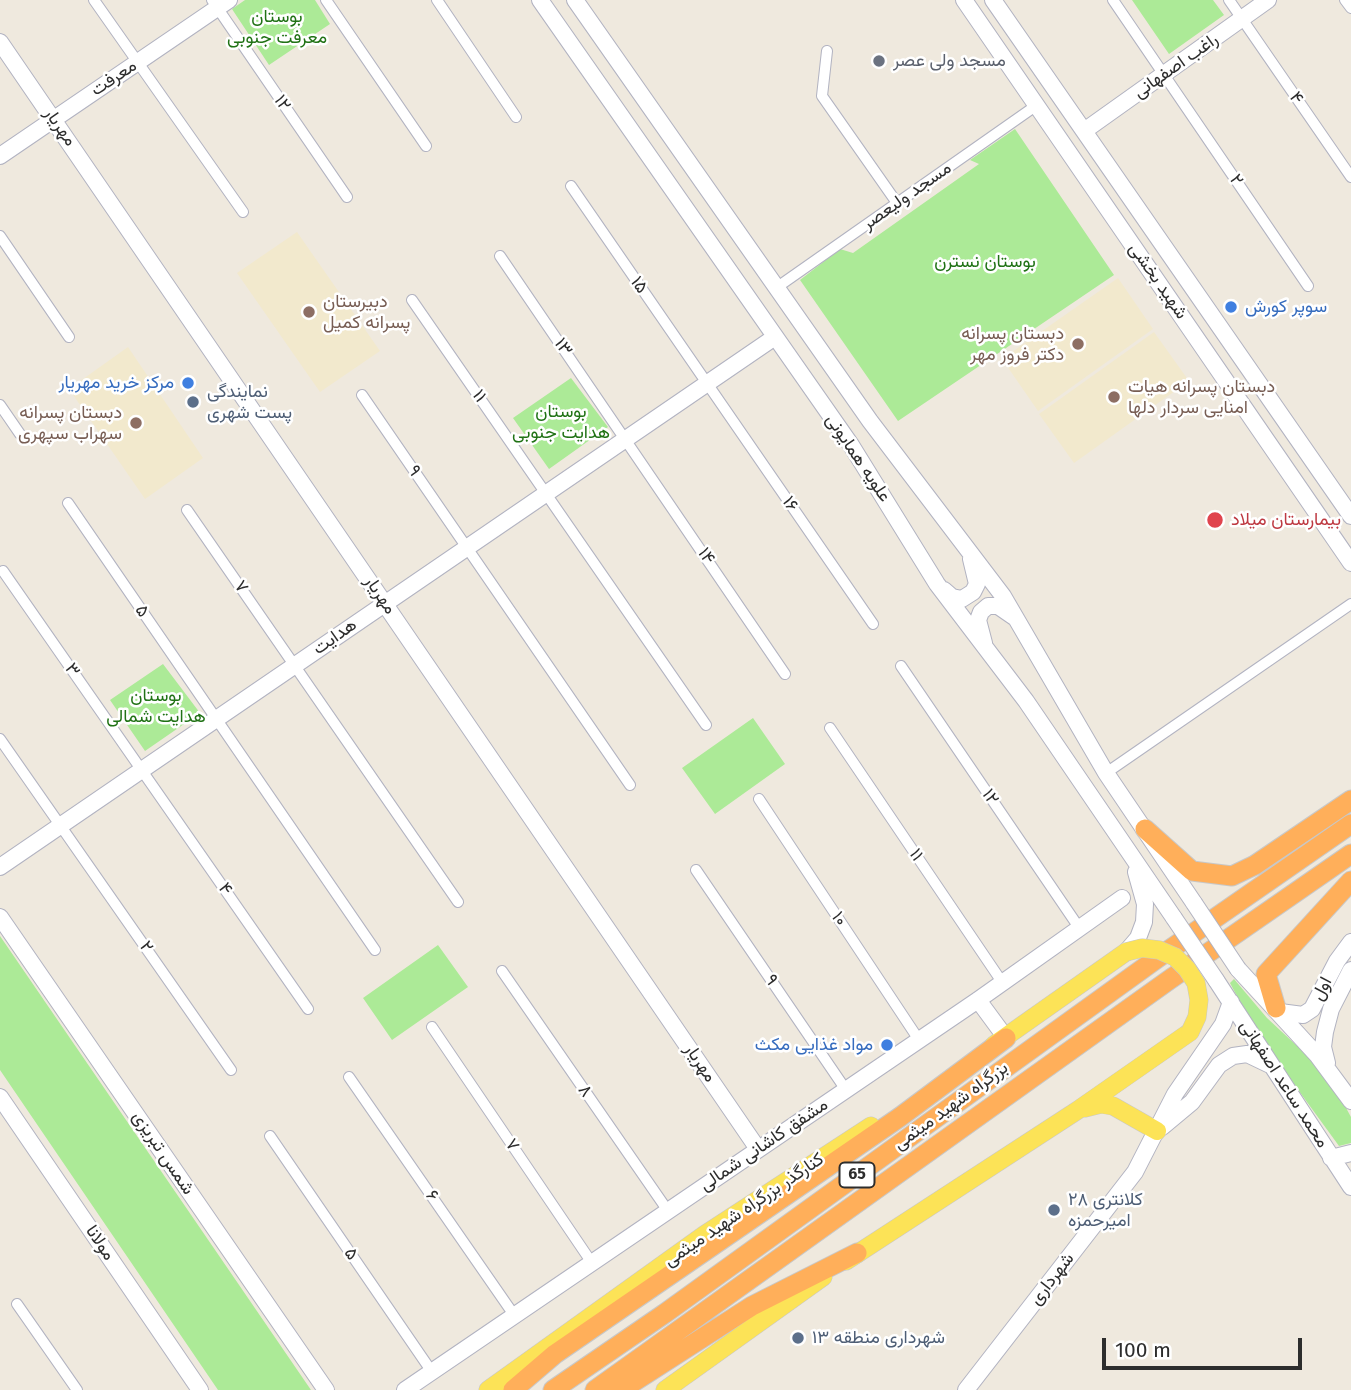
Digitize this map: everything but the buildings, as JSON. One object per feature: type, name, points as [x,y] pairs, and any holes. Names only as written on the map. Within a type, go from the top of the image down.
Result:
[{"type":"highway","points":[[1145,829],[1192,871],[1232,876],[1255,865],[1351,800]]},
{"type":"highway","name":"بزرگراه شهید میثمی","points":[[552,1390],[664,1314],[1159,957],[1351,824]]},
{"type":"highway","name":"بزرگراه شهید میثمی","points":[[595,1390],[1158,988],[1351,854]]},
{"type":"highway","points":[[1278,1010],[1266,974],[1351,881]]},
{"type":"highway","points":[[513,1390],[555,1354],[900,1117],[1006,1038]]},
{"type":"highway","points":[[621,1390],[752,1306],[857,1253]]},
{"type":"main road","points":[[666,1390],[857,1253],[1078,1110],[1190,1032],[1197,1017],[1199,1000],[1196,983],[1187,968],[1175,957],[1159,950],[1142,948],[1126,952]]},
{"type":"main road","name":"کنارگذر بزرگراه شهید میثمی","points":[[488,1390],[704,1235],[1006,1038],[1126,952]]},
{"type":"main road","points":[[1078,1110],[1101,1104],[1113,1107],[1157,1131]]},
{"type":"street","points":[[94,0],[243,212]]},
{"type":"street","points":[[326,0],[426,146]]},
{"type":"street","points":[[437,0],[516,117]]},
{"type":"street","name":"علویه همایونی","points":[[540,0],[851,446],[937,584],[1026,702],[1174,918]]},
{"type":"street","name":"علویه همایونی","points":[[575,0],[870,421],[967,547],[1020,624],[1107,773],[1194,903]]},
{"type":"street","name":"شهید بخشی","points":[[964,0],[1351,563]]},
{"type":"street","name":"شهید بخشی","points":[[993,0],[1351,516]]},
{"type":"street","name":"۲","points":[[1113,0],[1308,286]]},
{"type":"street","points":[[1229,0],[1242,18]]},
{"type":"street","name":"راغب اصفهانی","points":[[1084,131],[1268,0]]},
{"type":"street","points":[[1345,0],[1351,8]]},
{"type":"street","name":"معرفت","points":[[0,156],[220,3]]},
{"type":"street","name":"۱۲","points":[[220,3],[347,197]]},
{"type":"street","name":"۴","points":[[1242,18],[1351,177]]},
{"type":"street","name":"مهریار","points":[[0,42],[758,1149]]},
{"type":"street","points":[[827,51],[822,96],[897,203]]},
{"type":"street","name":"مسجد ولیعصر","points":[[776,288],[1037,105]]},
{"type":"street","name":"۱۵","points":[[571,186],[707,383]]},
{"type":"street","points":[[0,236],[69,337]]},
{"type":"street","name":"۱۳","points":[[500,256],[626,439]]},
{"type":"street","name":"۱۱","points":[[412,300],[547,492]]},
{"type":"street","points":[[1202,343],[1222,329]]},
{"type":"street","name":"هدایت","points":[[0,867],[775,337]]},
{"type":"street","points":[[1218,366],[1238,353]]},
{"type":"street","name":"۱۶","points":[[707,383],[873,624]]},
{"type":"street","name":"۹","points":[[362,395],[466,547]]},
{"type":"street","points":[[0,405],[20,434]]},
{"type":"street","name":"۱۴","points":[[626,439],[785,674]]},
{"type":"street","points":[[547,492],[706,725]]},
{"type":"street","name":"۵","points":[[68,503],[216,719]]},
{"type":"street","name":"۷","points":[[187,510],[294,665]]},
{"type":"street","points":[[466,547],[630,785]]},
{"type":"street","points":[[937,584],[952,597],[962,599],[973,592],[977,584],[976,574],[967,547]]},
{"type":"street","name":"۳","points":[[3,571],[142,769]]},
{"type":"street","points":[[1107,773],[1351,604]]},
{"type":"street","points":[[987,652],[978,620],[981,612],[988,606],[998,606],[1008,611],[1020,624]]},
{"type":"street","points":[[294,665],[458,902]]},
{"type":"street","name":"۱۲","points":[[901,666],[1080,929]]},
{"type":"street","points":[[216,719],[375,950]]},
{"type":"street","name":"۱۱","points":[[831,728],[1002,982]]},
{"type":"street","name":"۲","points":[[0,739],[231,1070]]},
{"type":"street","name":"۴","points":[[142,769],[308,1009]]},
{"type":"street","name":"۱۰","points":[[760,799],[919,1040]]},
{"type":"street","points":[[1121,841],[1140,880],[1145,904],[1144,922],[1138,938],[1126,952]]},
{"type":"street","name":"۹","points":[[696,870],[846,1090]]},
{"type":"street","name":"مشفق کاشانی شمالی","points":[[405,1390],[978,1000],[1122,898]]},
{"type":"street","name":"محمد ساعد اصفهانی","points":[[1194,903],[1238,969],[1329,1069],[1351,1101]]},
{"type":"street","name":"شمس تبریزی","points":[[0,917],[326,1390]]},
{"type":"street","name":"محمد ساعد اصفهانی","points":[[1174,918],[1351,1187]]},
{"type":"street","name":"اول","points":[[1278,1010],[1303,1015],[1312,1009],[1337,961],[1351,942]]},
{"type":"street","name":"۸","points":[[502,971],[668,1211]]},
{"type":"street","name":"اول","points":[[1329,1069],[1323,1047],[1325,1032],[1344,993],[1351,971]]},
{"type":"street","points":[[978,1000],[1006,1038]]},
{"type":"street","name":"شهرداری","points":[[966,1390],[1135,1172],[1174,1094],[1223,1024],[1231,1002]]},
{"type":"street","name":"۷","points":[[432,1027],[592,1263]]},
{"type":"street","points":[[1157,1131],[1192,1102],[1219,1065],[1233,1056],[1247,1054],[1271,1065]]},
{"type":"street","name":"۶","points":[[349,1077],[514,1315]]},
{"type":"street","name":"مولانا","points":[[0,1097],[200,1390]]},
{"type":"street","name":"۵","points":[[270,1136],[432,1371]]},
{"type":"street","points":[[1331,1158],[1351,1153]]},
{"type":"street","points":[[17,1304],[77,1390]]},
{"type":"shaded area","name":"دبیرستان پسرانه کمیل","points":[[297,232],[380,351],[320,392],[237,273]]},
{"type":"shaded area","name":"دبستان پسرانه دکتر فروز مهر","points":[[1118,278],[1153,329],[1038,411],[1002,359]]},
{"type":"shaded area","name":"دبستان پسرانه هیات امنایی سردار دلها","points":[[1154,332],[1189,381],[1074,463],[1039,414]]},
{"type":"shaded area","name":"دبستان پسرانه سهراب سپهری","points":[[128,347],[203,458],[145,499],[69,389]]},
{"type":"green space","name":"بوستان معرفت جنوبی","points":[[245,0],[315,0],[330,24],[269,65],[232,9]]},
{"type":"green space","points":[[1132,0],[1213,0],[1224,15],[1169,54]]},
{"type":"green space","name":"بوستان نسترن","points":[[1015,129],[1114,275],[898,421],[800,280],[840,249],[853,253],[979,164],[970,160]]},
{"type":"green space","name":"بوستان هدایت جنوبی","points":[[571,378],[608,427],[549,469],[513,418]]},
{"type":"green space","name":"بوستان هدایت شمالی","points":[[163,664],[200,713],[145,751],[110,700]]},
{"type":"green space","points":[[753,718],[785,764],[715,814],[682,768]]},
{"type":"green space","points":[[0,936],[311,1390],[218,1390],[0,1070]]},
{"type":"green space","points":[[438,945],[468,987],[392,1040],[363,998]]},
{"type":"green space","points":[[1234,979],[1267,1018],[1310,1058],[1340,1097],[1351,1117],[1351,1143],[1339,1146],[1256,1032],[1230,983]]},
{"type":"place","name":"مسجد ولی عصر","points":[[879,61]]},
{"type":"place","name":"سوپر کورش","points":[[1231,307]]},
{"type":"place","name":"دبیرستان پسرانه کمیل","points":[[309,312]]},
{"type":"place","name":"دبستان پسرانه دکتر فروز مهر","points":[[1078,344]]},
{"type":"place","name":"مرکز خرید مهریار","points":[[188,383]]},
{"type":"place","name":"دبستان پسرانه هیات امنایی سردار دلها","points":[[1114,397]]},
{"type":"place","name":"نمایندگی پست شهری","points":[[193,402]]},
{"type":"place","name":"دبستان پسرانه سهراب سپهری","points":[[136,423]]},
{"type":"place","name":"بیمارستان میلاد","points":[[1215,520]]},
{"type":"place","name":"مواد غذایی مکث","points":[[887,1045]]},
{"type":"place","name":"کلانتری ۲۸ امیرحمزه","points":[[1054,1210]]},
{"type":"place","name":"شهرداری منطقه ۱۳","points":[[798,1338]]}]
